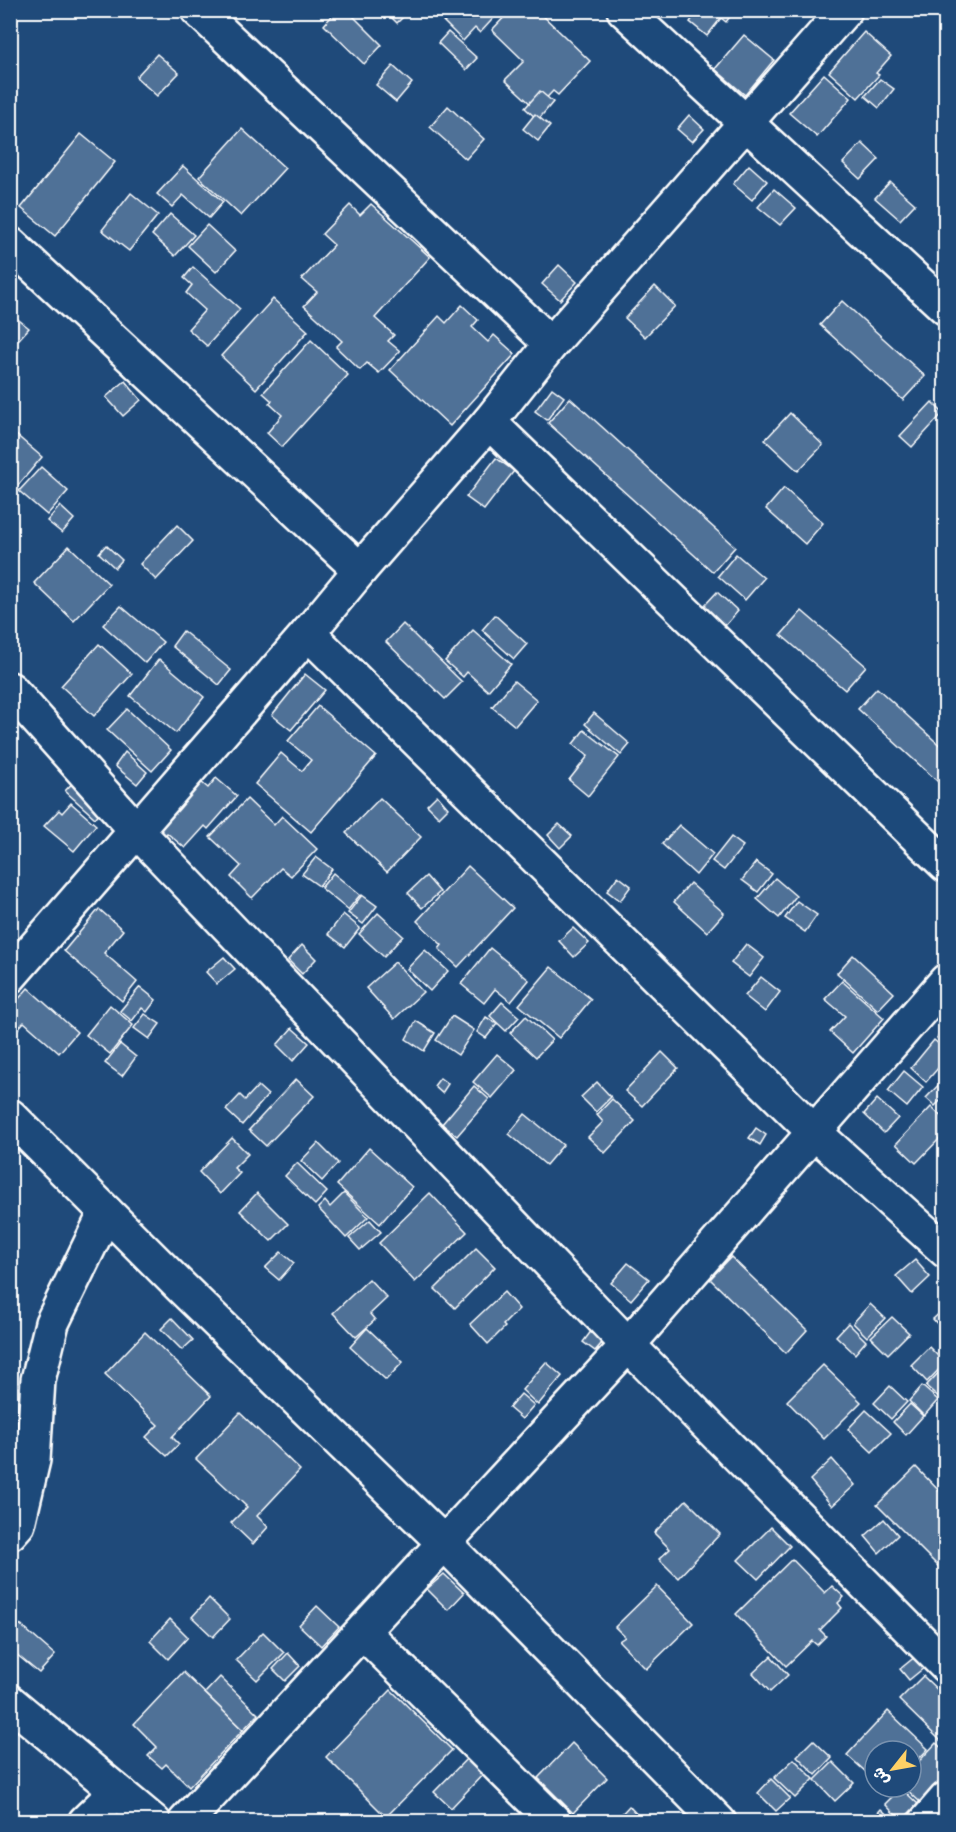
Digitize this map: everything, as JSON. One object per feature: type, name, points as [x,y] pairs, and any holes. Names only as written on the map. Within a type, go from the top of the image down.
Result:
[{"type":"street","points":[[198,10],[551,344]]},
{"type":"street","points":[[624,10],[945,308]]},
{"type":"street","points":[[10,976],[489,422],[551,344],[845,10]]},
{"type":"street","points":[[10,244],[360,570]]},
{"type":"street","points":[[489,422],[945,865]]},
{"type":"street","points":[[308,633],[813,1131],[945,1251]]},
{"type":"street","points":[[10,689],[137,831],[628,1345],[945,1666]]},
{"type":"street","points":[[185,1821],[628,1345],[945,981]]},
{"type":"street","points":[[10,1116],[443,1542],[719,1821]]},
{"type":"street","points":[[10,1533],[18,1524],[33,1460],[38,1380],[52,1323],[106,1212]]},
{"type":"street","points":[[363,1632],[555,1821]]},
{"type":"street","points":[[10,1702],[116,1792],[154,1821]]},
{"type":"street","points":[[85,1821],[116,1792]]},
{"type":"street","points":[[926,1821],[945,1799]]},
{"type":"building","points":[[337,10],[347,10],[382,45],[364,64],[324,25]]},
{"type":"building","points":[[384,10],[410,10],[397,23]]},
{"type":"building","points":[[453,10],[501,10],[480,33],[475,28],[463,41],[443,21]]},
{"type":"building","points":[[511,10],[537,10],[590,61],[558,95],[553,91],[536,109],[505,80],[524,61],[492,30]]},
{"type":"building","points":[[698,10],[735,10],[726,22],[721,18],[707,36],[690,22]]},
{"type":"building","points":[[448,32],[477,58],[466,70],[438,43]]},
{"type":"building","points":[[864,32],[891,56],[876,73],[879,75],[858,98],[829,72]]},
{"type":"building","points":[[744,35],[774,60],[745,95],[715,69]]},
{"type":"building","points":[[157,54],[179,73],[157,96],[136,77]]},
{"type":"building","points":[[393,66],[412,83],[396,102],[376,85]]},
{"type":"building","points":[[824,74],[851,98],[817,137],[789,113]]},
{"type":"building","points":[[880,79],[894,89],[879,108],[865,96]]},
{"type":"building","points":[[540,91],[553,102],[538,120],[525,108]]},
{"type":"building","points":[[448,106],[484,139],[466,159],[430,127]]},
{"type":"building","points":[[535,114],[550,126],[538,141],[523,129]]},
{"type":"building","points":[[689,115],[704,129],[692,142],[677,129]]},
{"type":"building","points":[[242,129],[285,168],[241,216],[199,177]]},
{"type":"building","points":[[81,134],[115,162],[55,236],[21,208]]},
{"type":"building","points":[[862,143],[879,159],[860,179],[843,163]]},
{"type":"building","points":[[749,165],[767,181],[752,200],[733,184]]},
{"type":"building","points":[[183,166],[223,202],[209,218],[183,195],[172,207],[157,194]]},
{"type":"building","points":[[890,182],[915,204],[900,220],[875,198]]},
{"type":"building","points":[[774,189],[796,208],[780,225],[758,207]]},
{"type":"building","points":[[131,193],[158,215],[129,251],[102,230]]},
{"type":"building","points":[[371,204],[430,257],[375,318],[394,335],[388,341],[400,351],[379,373],[367,363],[360,370],[336,347],[342,341],[304,306],[317,292],[302,279],[334,245],[322,234],[350,205],[360,215]]},
{"type":"building","points":[[170,214],[194,235],[175,256],[152,235]]},
{"type":"building","points":[[207,225],[235,251],[216,272],[188,246]]},
{"type":"building","points":[[559,265],[577,282],[560,300],[542,284]]},
{"type":"building","points":[[193,267],[240,309],[207,346],[188,329],[205,310],[186,293],[192,285],[184,278]]},
{"type":"building","points":[[655,286],[675,306],[645,337],[625,318]]},
{"type":"building","points":[[273,299],[308,331],[256,389],[221,356]]},
{"type":"building","points":[[842,301],[925,376],[903,400],[820,325]]},
{"type":"building","points":[[462,305],[478,320],[472,327],[488,342],[494,335],[515,354],[450,426],[390,370],[439,316],[446,323]]},
{"type":"building","points":[[10,313],[29,328],[10,349]]},
{"type":"building","points":[[311,340],[348,375],[282,447],[267,433],[282,415],[269,403],[272,401],[263,393]]},
{"type":"building","points":[[125,381],[141,400],[123,416],[106,397]]},
{"type":"building","points":[[552,388],[564,397],[547,420],[535,411]]},
{"type":"building","points":[[570,398],[735,547],[713,572],[548,423]]},
{"type":"building","points":[[932,402],[943,413],[912,447],[900,436]]},
{"type":"building","points":[[790,413],[823,445],[798,471],[765,440]]},
{"type":"building","points":[[14,433],[42,457],[15,489],[10,485],[10,438]]},
{"type":"building","points":[[496,458],[514,471],[484,510],[466,497]]},
{"type":"building","points":[[41,467],[68,491],[47,515],[19,491]]},
{"type":"building","points":[[784,488],[823,523],[805,544],[766,509]]},
{"type":"building","points":[[60,506],[74,519],[62,533],[47,521]]},
{"type":"building","points":[[177,525],[193,541],[156,580],[140,564]]},
{"type":"building","points":[[106,545],[122,560],[115,568],[99,553]]},
{"type":"building","points":[[69,546],[109,584],[74,621],[34,583]]},
{"type":"building","points":[[736,554],[764,578],[745,600],[718,576]]},
{"type":"building","points":[[717,592],[738,611],[725,626],[704,606]]},
{"type":"building","points":[[121,606],[163,642],[145,663],[103,625]]},
{"type":"building","points":[[802,611],[866,666],[845,690],[781,635]]},
{"type":"building","points":[[495,615],[527,644],[514,659],[482,630]]},
{"type":"building","points":[[403,624],[462,682],[445,699],[386,642]]},
{"type":"building","points":[[473,630],[511,664],[488,691],[467,672],[463,677],[445,661]]},
{"type":"building","points":[[183,631],[231,670],[219,685],[172,646]]},
{"type":"building","points":[[99,644],[132,674],[94,716],[61,686]]},
{"type":"building","points":[[159,659],[204,697],[176,733],[130,696]]},
{"type":"building","points":[[305,674],[325,690],[291,730],[272,715]]},
{"type":"building","points":[[514,681],[537,700],[515,726],[492,707]]},
{"type":"building","points":[[877,688],[946,751],[946,789],[858,709]]},
{"type":"building","points":[[318,706],[376,756],[311,832],[255,784],[281,753],[302,771],[311,760],[288,741]]},
{"type":"building","points":[[127,709],[171,750],[152,771],[107,730]]},
{"type":"building","points":[[594,713],[630,744],[621,755],[585,724]]},
{"type":"building","points":[[584,730],[619,757],[588,796],[569,780],[588,756],[573,744]]},
{"type":"building","points":[[125,752],[147,772],[137,784],[115,766]]},
{"type":"building","points":[[79,776],[109,803],[95,818],[65,791]]},
{"type":"building","points":[[216,778],[237,796],[208,829],[205,826],[185,848],[167,833],[158,843],[145,832],[177,796],[183,802],[201,782],[208,788]]},
{"type":"building","points":[[437,795],[448,808],[439,817],[427,805]]},
{"type":"building","points":[[380,798],[421,837],[387,872],[346,833]]},
{"type":"building","points":[[247,799],[274,825],[282,816],[317,849],[291,876],[281,868],[252,898],[231,877],[241,866],[210,837]]},
{"type":"building","points":[[71,803],[96,825],[74,851],[44,826],[59,810],[62,813]]},
{"type":"building","points":[[559,824],[572,836],[560,848],[548,835]]},
{"type":"building","points":[[679,825],[713,854],[696,875],[662,844]]},
{"type":"building","points":[[731,837],[743,846],[724,870],[712,861]]},
{"type":"building","points":[[316,857],[332,869],[319,886],[302,874]]},
{"type":"building","points":[[756,862],[772,874],[758,892],[742,880]]},
{"type":"building","points":[[468,866],[513,908],[458,967],[439,949],[442,945],[417,921]]},
{"type":"building","points":[[333,873],[360,895],[348,910],[321,888]]},
{"type":"building","points":[[426,876],[440,892],[422,908],[408,893]]},
{"type":"building","points":[[618,876],[631,886],[620,901],[607,891]]},
{"type":"building","points":[[775,878],[796,896],[779,918],[757,899]]},
{"type":"building","points":[[690,883],[724,913],[707,932],[674,902]]},
{"type":"building","points":[[362,895],[377,906],[363,924],[348,913]]},
{"type":"building","points":[[797,901],[817,915],[805,932],[785,918]]},
{"type":"building","points":[[99,909],[123,930],[104,953],[137,982],[122,1001],[64,951]]},
{"type":"building","points":[[378,913],[403,936],[384,957],[359,934]]},
{"type":"building","points":[[343,914],[360,928],[345,947],[328,934]]},
{"type":"building","points":[[573,928],[589,943],[574,957],[559,941]]},
{"type":"building","points":[[746,944],[764,958],[749,977],[731,963]]},
{"type":"building","points":[[302,945],[316,959],[302,974],[288,960]]},
{"type":"building","points":[[490,948],[529,980],[511,1002],[495,989],[484,1003],[461,984]]},
{"type":"building","points":[[425,950],[448,971],[430,991],[407,969]]},
{"type":"building","points":[[853,955],[894,993],[878,1010],[837,973]]},
{"type":"building","points":[[224,957],[235,969],[217,984],[206,972]]},
{"type":"building","points":[[395,962],[423,992],[394,1019],[366,988]]},
{"type":"building","points":[[551,967],[591,999],[559,1038],[519,1005]]},
{"type":"building","points":[[761,977],[780,992],[765,1012],[745,996]]},
{"type":"building","points":[[842,981],[884,1018],[853,1053],[830,1032],[845,1016],[825,999]]},
{"type":"building","points":[[140,987],[156,1000],[147,1012],[142,1008],[132,1021],[120,1011]]},
{"type":"building","points":[[28,988],[77,1032],[59,1053],[24,1022],[16,1031],[10,1026],[10,1009]]},
{"type":"building","points":[[502,1002],[519,1017],[506,1031],[490,1016]]},
{"type":"building","points":[[110,1005],[133,1025],[110,1054],[86,1035]]},
{"type":"building","points":[[145,1014],[160,1024],[149,1039],[134,1028]]},
{"type":"building","points":[[452,1016],[474,1030],[458,1055],[436,1040]]},
{"type":"building","points":[[526,1016],[552,1040],[536,1057],[510,1033]]},
{"type":"building","points":[[486,1017],[497,1024],[486,1038],[477,1032]]},
{"type":"building","points":[[416,1021],[435,1033],[424,1051],[406,1039]]},
{"type":"building","points":[[292,1028],[309,1043],[293,1061],[277,1045]]},
{"type":"building","points":[[946,1028],[946,1045],[937,1038]]},
{"type":"building","points":[[934,1040],[946,1050],[946,1059],[926,1082],[911,1068]]},
{"type":"building","points":[[120,1044],[136,1057],[122,1076],[105,1063]]},
{"type":"building","points":[[662,1052],[678,1068],[642,1106],[625,1091]]},
{"type":"building","points":[[497,1054],[516,1070],[492,1098],[473,1082]]},
{"type":"building","points":[[904,1071],[923,1087],[907,1107],[888,1091]]},
{"type":"building","points":[[946,1077],[946,1106],[940,1101],[935,1106],[926,1098]]},
{"type":"building","points":[[440,1078],[448,1084],[442,1093],[434,1086]]},
{"type":"building","points":[[296,1079],[314,1096],[266,1146],[249,1130]]},
{"type":"building","points":[[597,1082],[611,1097],[596,1112],[581,1097]]},
{"type":"building","points":[[258,1086],[268,1095],[242,1125],[226,1110],[240,1095],[245,1100]]},
{"type":"building","points":[[474,1086],[489,1099],[457,1136],[442,1124]]},
{"type":"building","points":[[612,1099],[635,1121],[605,1153],[588,1137],[603,1122],[597,1115]]},
{"type":"building","points":[[877,1099],[898,1118],[884,1133],[864,1114]]},
{"type":"building","points":[[931,1107],[946,1121],[946,1132],[916,1163],[896,1144]]},
{"type":"building","points":[[525,1114],[563,1145],[546,1165],[509,1134]]},
{"type":"building","points":[[756,1128],[766,1135],[760,1145],[749,1138]]},
{"type":"building","points":[[232,1138],[248,1154],[234,1168],[240,1173],[220,1194],[199,1172]]},
{"type":"building","points":[[318,1143],[338,1163],[322,1181],[301,1161]]},
{"type":"building","points":[[369,1148],[412,1187],[380,1224],[337,1185]]},
{"type":"building","points":[[297,1163],[327,1192],[315,1205],[285,1176]]},
{"type":"building","points":[[257,1193],[288,1224],[271,1241],[240,1211]]},
{"type":"building","points":[[344,1193],[368,1217],[346,1238],[318,1208],[325,1201],[330,1207]]},
{"type":"building","points":[[430,1193],[467,1232],[415,1282],[379,1243]]},
{"type":"building","points":[[370,1220],[381,1232],[360,1250],[349,1238]]},
{"type":"building","points":[[476,1248],[495,1267],[455,1308],[435,1289]]},
{"type":"building","points":[[281,1252],[294,1263],[279,1280],[265,1268]]},
{"type":"building","points":[[731,1257],[807,1330],[786,1353],[710,1279]]},
{"type":"building","points":[[915,1260],[930,1277],[912,1294],[896,1276]]},
{"type":"building","points":[[628,1263],[649,1279],[631,1300],[611,1283]]},
{"type":"building","points":[[369,1279],[387,1298],[370,1314],[375,1320],[356,1337],[333,1313]]},
{"type":"building","points":[[504,1292],[519,1309],[488,1344],[470,1324]]},
{"type":"building","points":[[870,1304],[885,1318],[867,1337],[853,1323]]},
{"type":"building","points":[[943,1310],[946,1312],[946,1322],[940,1327],[933,1319]]},
{"type":"building","points":[[892,1317],[909,1333],[888,1354],[871,1337]]},
{"type":"building","points":[[172,1318],[193,1340],[182,1350],[161,1329]]},
{"type":"building","points":[[848,1323],[866,1341],[855,1354],[836,1336]]},
{"type":"building","points":[[595,1326],[608,1336],[595,1351],[583,1342]]},
{"type":"building","points":[[367,1328],[403,1362],[386,1380],[350,1347]]},
{"type":"building","points":[[145,1332],[211,1396],[172,1437],[179,1444],[167,1456],[146,1437],[158,1425],[105,1374]]},
{"type":"building","points":[[929,1347],[945,1363],[927,1382],[911,1365]]},
{"type":"building","points":[[546,1362],[562,1376],[538,1405],[522,1390]]},
{"type":"building","points":[[823,1365],[861,1402],[824,1439],[787,1401]]},
{"type":"building","points":[[945,1366],[946,1394],[941,1399],[926,1386]]},
{"type":"building","points":[[890,1386],[907,1402],[891,1419],[874,1403]]},
{"type":"building","points":[[922,1386],[938,1400],[924,1416],[909,1401]]},
{"type":"building","points":[[521,1394],[534,1405],[522,1419],[509,1408]]},
{"type":"building","points":[[910,1404],[923,1416],[906,1435],[893,1422]]},
{"type":"building","points":[[866,1410],[891,1433],[872,1452],[848,1429]]},
{"type":"building","points":[[240,1413],[300,1470],[257,1516],[268,1527],[253,1544],[231,1523],[247,1507],[196,1459]]},
{"type":"building","points":[[832,1459],[855,1485],[832,1506],[810,1480]]},
{"type":"building","points":[[916,1467],[946,1498],[945,1573],[877,1505]]},
{"type":"building","points":[[686,1500],[720,1534],[678,1578],[659,1559],[670,1549],[654,1533]]},
{"type":"building","points":[[884,1519],[898,1535],[879,1553],[865,1536]]},
{"type":"building","points":[[771,1527],[790,1546],[758,1579],[738,1560]]},
{"type":"building","points":[[792,1559],[825,1593],[832,1586],[844,1597],[838,1603],[842,1608],[820,1630],[826,1636],[817,1645],[812,1641],[786,1666],[736,1614]]},
{"type":"building","points":[[444,1574],[464,1593],[448,1610],[427,1589]]},
{"type":"building","points":[[657,1586],[693,1623],[646,1669],[619,1641],[625,1637],[615,1627]]},
{"type":"building","points":[[209,1598],[230,1619],[213,1637],[192,1617]]},
{"type":"building","points":[[317,1606],[339,1627],[321,1646],[299,1625]]},
{"type":"building","points":[[10,1616],[55,1655],[39,1673],[10,1649]]},
{"type":"building","points":[[170,1619],[188,1637],[168,1659],[150,1641]]},
{"type":"building","points":[[263,1632],[284,1653],[257,1680],[236,1660]]},
{"type":"building","points":[[288,1653],[300,1666],[285,1681],[273,1669]]},
{"type":"building","points":[[771,1656],[788,1675],[770,1692],[753,1673]]},
{"type":"building","points":[[916,1656],[925,1667],[909,1680],[900,1669]]},
{"type":"building","points":[[183,1672],[243,1730],[189,1787],[166,1764],[162,1768],[148,1756],[157,1747],[134,1724]]},
{"type":"building","points":[[923,1676],[946,1698],[946,1746],[899,1700]]},
{"type":"building","points":[[220,1677],[258,1714],[243,1730],[205,1693]]},
{"type":"building","points":[[391,1690],[452,1750],[386,1817],[326,1757]]},
{"type":"building","points":[[888,1711],[917,1739],[863,1739],[863,1769],[847,1755]]},
{"type":"building","points":[[813,1740],[832,1758],[816,1775],[797,1756]]},
{"type":"building","points":[[572,1743],[607,1778],[573,1813],[538,1778]]},
{"type":"building","points":[[936,1743],[946,1752],[946,1775],[923,1799],[923,1757]]},
{"type":"building","points":[[923,1744],[928,1749],[923,1754]]},
{"type":"building","points":[[472,1753],[488,1769],[451,1808],[434,1792]]},
{"type":"building","points":[[794,1759],[814,1779],[795,1798],[774,1778]]},
{"type":"building","points":[[833,1762],[854,1783],[835,1801],[815,1780]]},
{"type":"building","points":[[771,1779],[790,1798],[776,1811],[758,1793]]},
{"type":"building","points":[[890,1799],[913,1799],[918,1804],[901,1821],[885,1804]]},
{"type":"building","points":[[629,1806],[644,1822],[614,1822]]},
{"type":"building","points":[[881,1809],[895,1822],[870,1822]]}]
